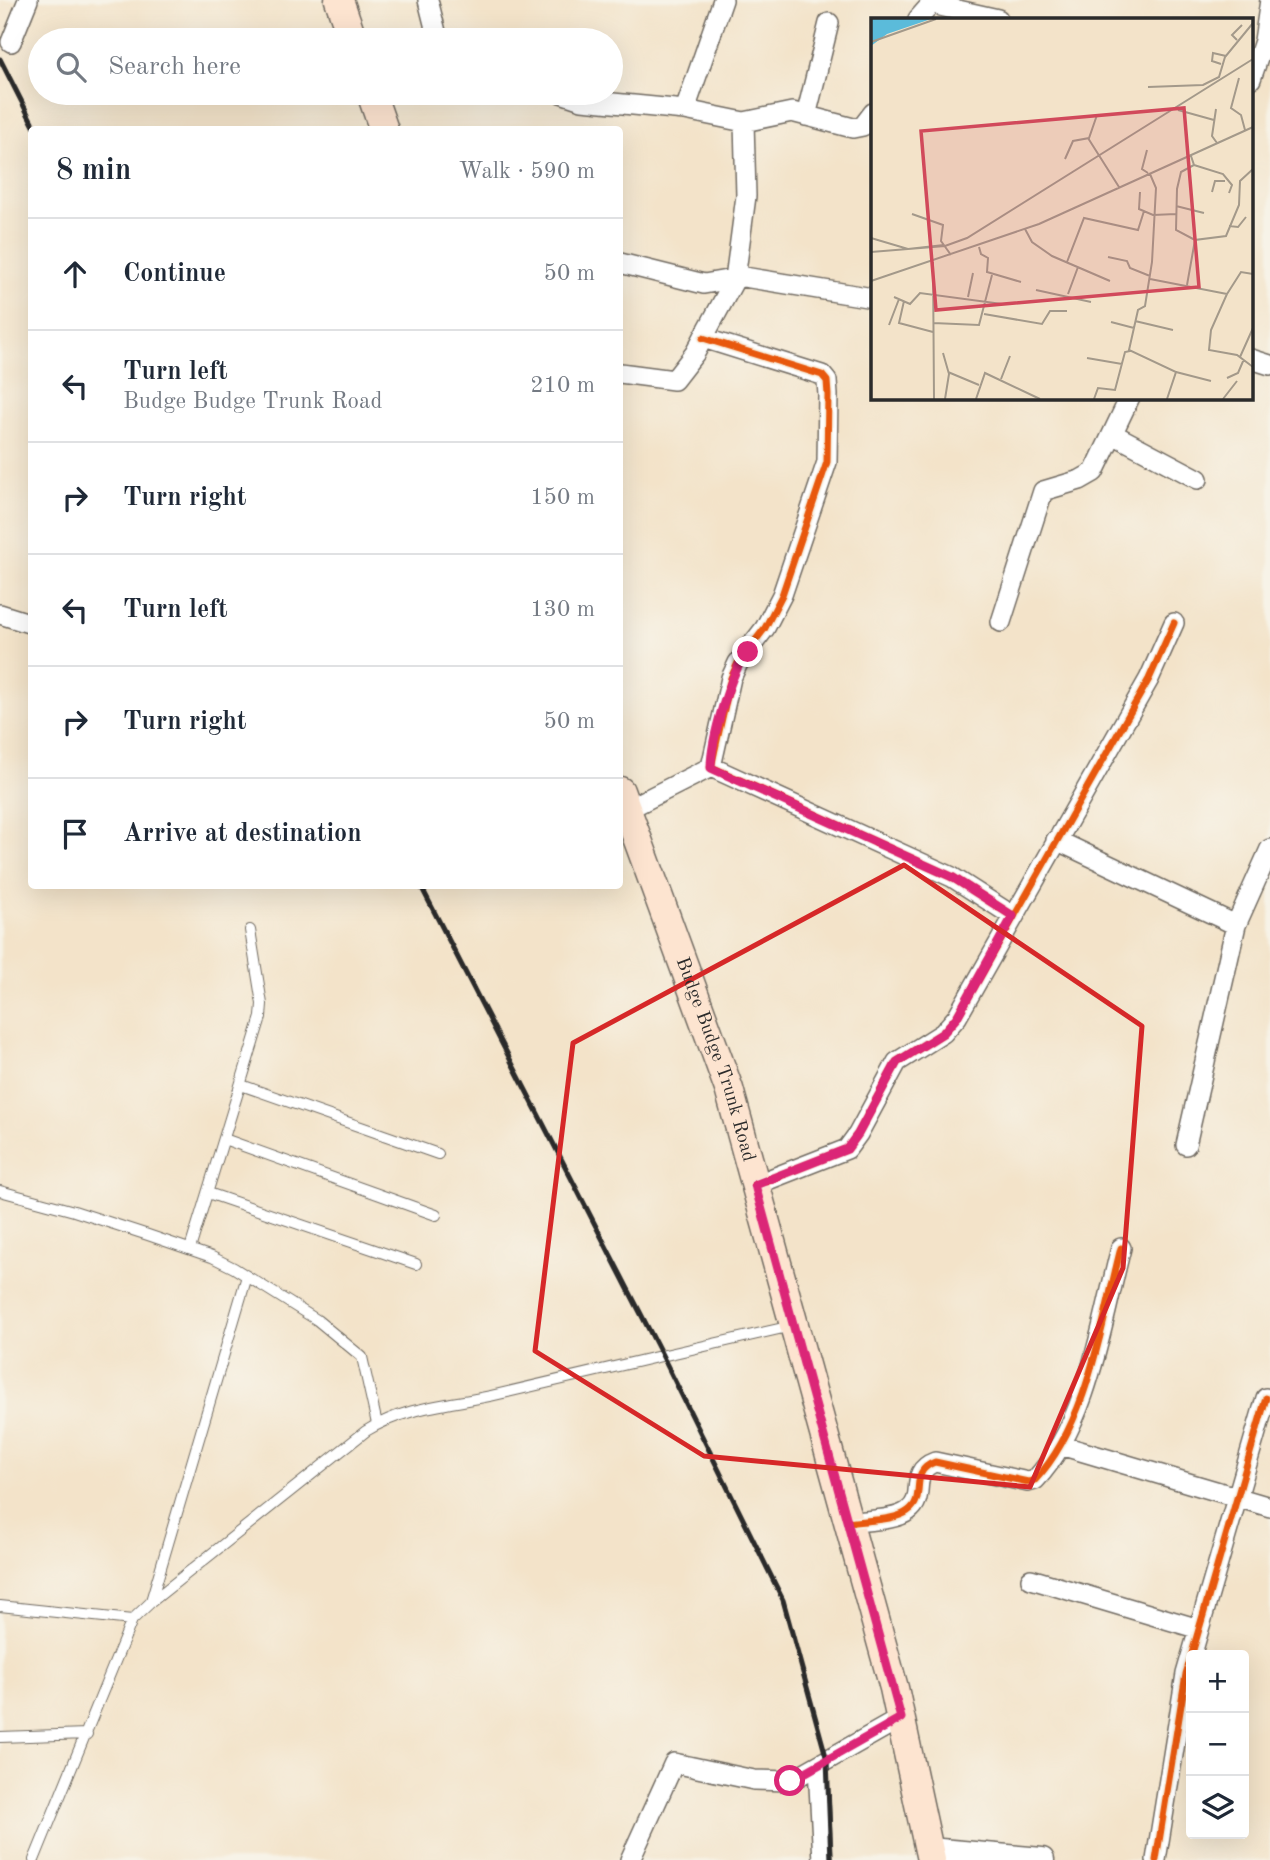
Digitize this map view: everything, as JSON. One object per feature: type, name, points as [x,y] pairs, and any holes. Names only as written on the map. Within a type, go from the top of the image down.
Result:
[{"type":"main road","points":[[339,0],[349,28]]},
{"type":"main road","points":[[375,105],[383,126]]},
{"type":"main road","name":"Budge Budge Trunk Road","points":[[623,801],[729,1089],[901,1718],[930,1855]]},
{"type":"street","points":[[11,42],[29,0]]},
{"type":"street","points":[[428,0],[435,28]]},
{"type":"street","points":[[685,110],[723,0]]},
{"type":"street","points":[[1252,76],[1264,41],[1270,0]]},
{"type":"street","points":[[919,18],[932,1],[994,18]]},
{"type":"street","points":[[806,116],[828,23]]},
{"type":"street","points":[[623,104],[685,110],[744,122],[782,112],[853,128],[863,126],[871,116]]},
{"type":"street","points":[[623,374],[648,379],[674,380],[703,338],[735,279],[746,196],[744,122]]},
{"type":"street","points":[[623,264],[704,284],[754,278],[871,298]]},
{"type":"street","points":[[703,338],[822,375],[828,395],[829,449],[816,499],[782,595],[765,628],[738,663],[731,678],[711,768]]},
{"type":"street","points":[[1252,359],[1270,365]]},
{"type":"street","points":[[1001,622],[1043,491],[1088,477],[1101,462],[1129,399]]},
{"type":"street","points":[[1113,434],[1198,479]]},
{"type":"street","points":[[0,614],[28,623]]},
{"type":"street","points":[[755,1185],[847,1149],[897,1062],[943,1033],[957,1017],[1149,679],[1174,623]]},
{"type":"street","points":[[623,801],[711,768],[952,877],[1013,916]]},
{"type":"street","points":[[1056,841],[1237,925]]},
{"type":"street","points":[[1186,1145],[1237,925],[1270,849]]},
{"type":"street","points":[[848,1523],[905,1514],[916,1502],[921,1472],[925,1466],[935,1462],[1028,1482],[1044,1471],[1060,1445],[1087,1382],[1121,1248]]},
{"type":"street","points":[[1156,1860],[1186,1674],[1266,1398]]},
{"type":"street","points":[[1060,1445],[1270,1507]]},
{"type":"street","points":[[1031,1579],[1199,1629]]},
{"type":"street","points":[[630,1860],[674,1763],[779,1783],[818,1767],[901,1718]]},
{"type":"street","points":[[818,1767],[823,1860]]},
{"type":"street","points":[[930,1855],[1042,1860]]},
{"type":"lane","points":[[190,1249],[258,1031],[262,1004],[250,930]]},
{"type":"lane","points":[[241,1085],[438,1154]]},
{"type":"lane","points":[[224,1139],[436,1215]]},
{"type":"lane","points":[[0,1191],[74,1211],[212,1256],[247,1276],[317,1320],[362,1357],[377,1424]]},
{"type":"lane","points":[[208,1193],[416,1264]]},
{"type":"lane","points":[[151,1602],[247,1276]]},
{"type":"lane","points":[[34,1860],[132,1620],[151,1602],[377,1424],[392,1416],[422,1407],[490,1396],[794,1326]]},
{"type":"lane","points":[[0,1606],[132,1620]]},
{"type":"lane","points":[[0,1737],[87,1734]]},
{"type":"highlighted area","points":[[904,865],[1142,1026],[1123,1268],[1030,1487],[704,1456],[535,1351],[573,1043]]},
{"type":"railway","points":[[0,59],[34,126]]},
{"type":"railway","points":[[423,889],[662,1355],[783,1600],[827,1760],[831,1860]]},
{"type":"cycle path","points":[[703,338],[822,375],[827,381],[828,395],[827,462],[782,595],[765,628],[738,663],[731,678],[711,767],[952,877],[1013,916]]},
{"type":"cycle path","points":[[755,1185],[847,1149],[897,1062],[943,1033],[957,1017],[1149,679],[1174,623]]},
{"type":"cycle path","points":[[848,1523],[888,1518],[908,1511],[917,1499],[922,1472],[935,1462],[1028,1482],[1035,1480],[1053,1457],[1080,1401],[1091,1370],[1121,1248]]},
{"type":"cycle path","points":[[1156,1860],[1186,1674],[1266,1398]]},
{"type":"route","points":[[748,652],[738,663],[731,678],[711,768],[952,877],[1013,916],[957,1017],[943,1033],[897,1062],[847,1149],[755,1185],[901,1718],[790,1781]]}]
